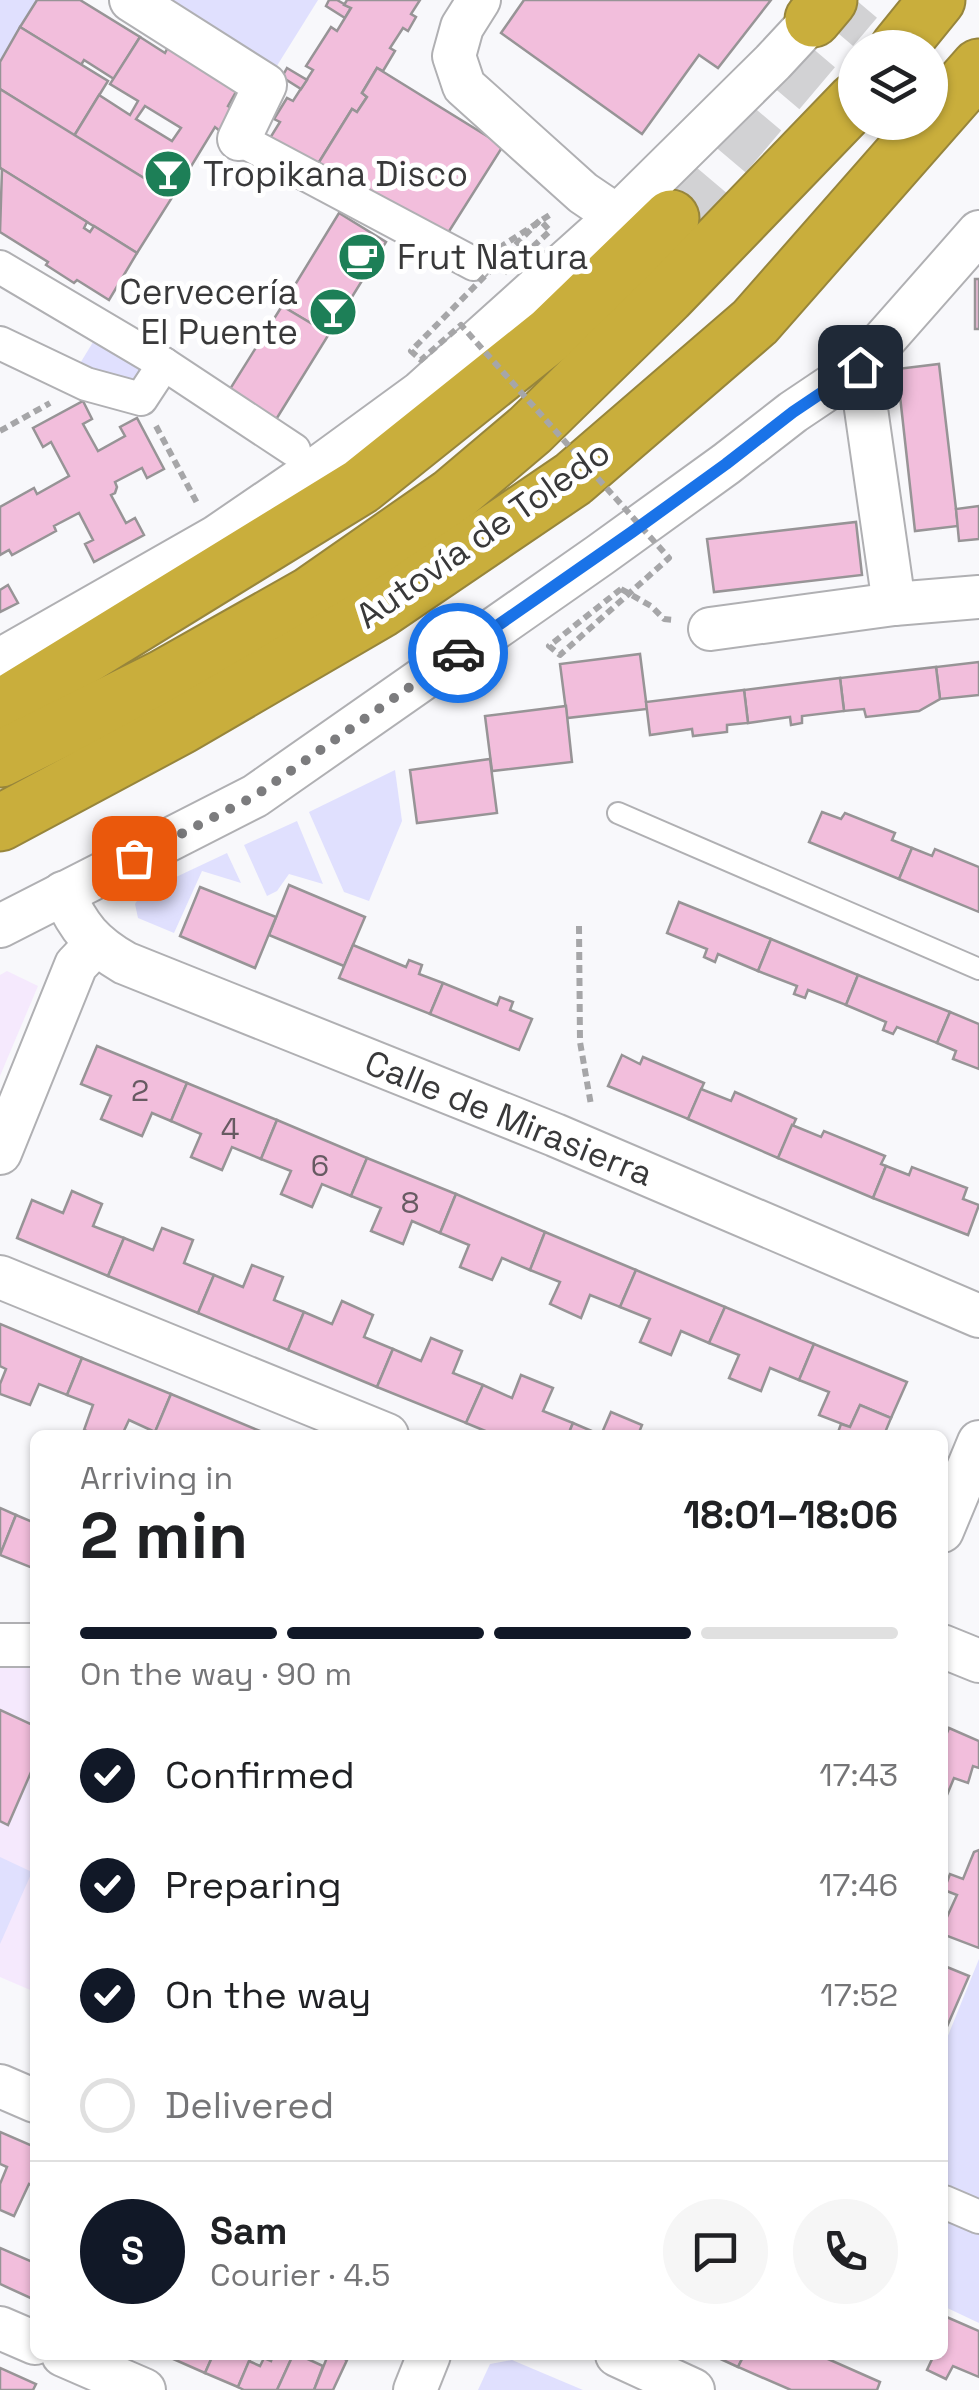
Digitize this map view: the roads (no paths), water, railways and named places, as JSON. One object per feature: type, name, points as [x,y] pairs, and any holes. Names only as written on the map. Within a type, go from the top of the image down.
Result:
[{"type":"highway","points":[[913,30],[937,0]]},
{"type":"highway","name":"Autovía de Toledo","points":[[0,823],[180,726],[380,610],[573,479],[755,322],[979,67]]},
{"type":"highway","name":"Autovía de Toledo","points":[[0,759],[162,678],[310,595],[452,496],[530,430],[640,323],[838,118]]},
{"type":"highway","points":[[0,708],[361,486],[551,334],[671,218]]},
{"type":"street","points":[[131,0],[265,84],[239,139],[489,268]]},
{"type":"street","points":[[479,0],[462,27],[454,56],[464,86],[582,193],[617,216]]},
{"type":"street","points":[[0,660],[216,536],[420,392],[617,216],[823,6]]},
{"type":"street","points":[[0,926],[255,796],[600,554],[860,367],[979,232]]},
{"type":"street","points":[[0,267],[164,364],[294,450]]},
{"type":"street","points":[[0,343],[86,384],[140,398],[164,364]]},
{"type":"street","points":[[860,367],[894,604]]},
{"type":"street","points":[[710,629],[894,604],[979,597]]},
{"type":"street","name":"Calle de Mirasierra","points":[[63,893],[73,915],[96,944],[125,963],[555,1135],[979,1316]]},
{"type":"street","points":[[0,1153],[76,965],[96,944]]},
{"type":"street","points":[[0,1278],[375,1430]]},
{"type":"street","points":[[948,1517],[979,1442]]},
{"type":"street","points":[[0,1645],[30,1645]]},
{"type":"street","points":[[948,1648],[979,1661]]},
{"type":"street","points":[[0,2086],[30,2099]]},
{"type":"street","points":[[948,2204],[979,2217]]},
{"type":"street","points":[[0,2328],[30,2341]]},
{"type":"street","points":[[415,2390],[428,2360]]},
{"type":"street","points":[[628,2360],[694,2390]]},
{"type":"street","points":[[82,2367],[144,2390]]},
{"type":"lane","points":[[618,813],[979,968]]},
{"type":"tunnel","points":[[671,218],[856,0]]},
{"type":"place","name":"Tropikana Disco","points":[[168,174]]},
{"type":"place","name":"Frut Natura","points":[[362,257]]},
{"type":"place","name":"Cervecería El Puente","points":[[333,312]]}]
